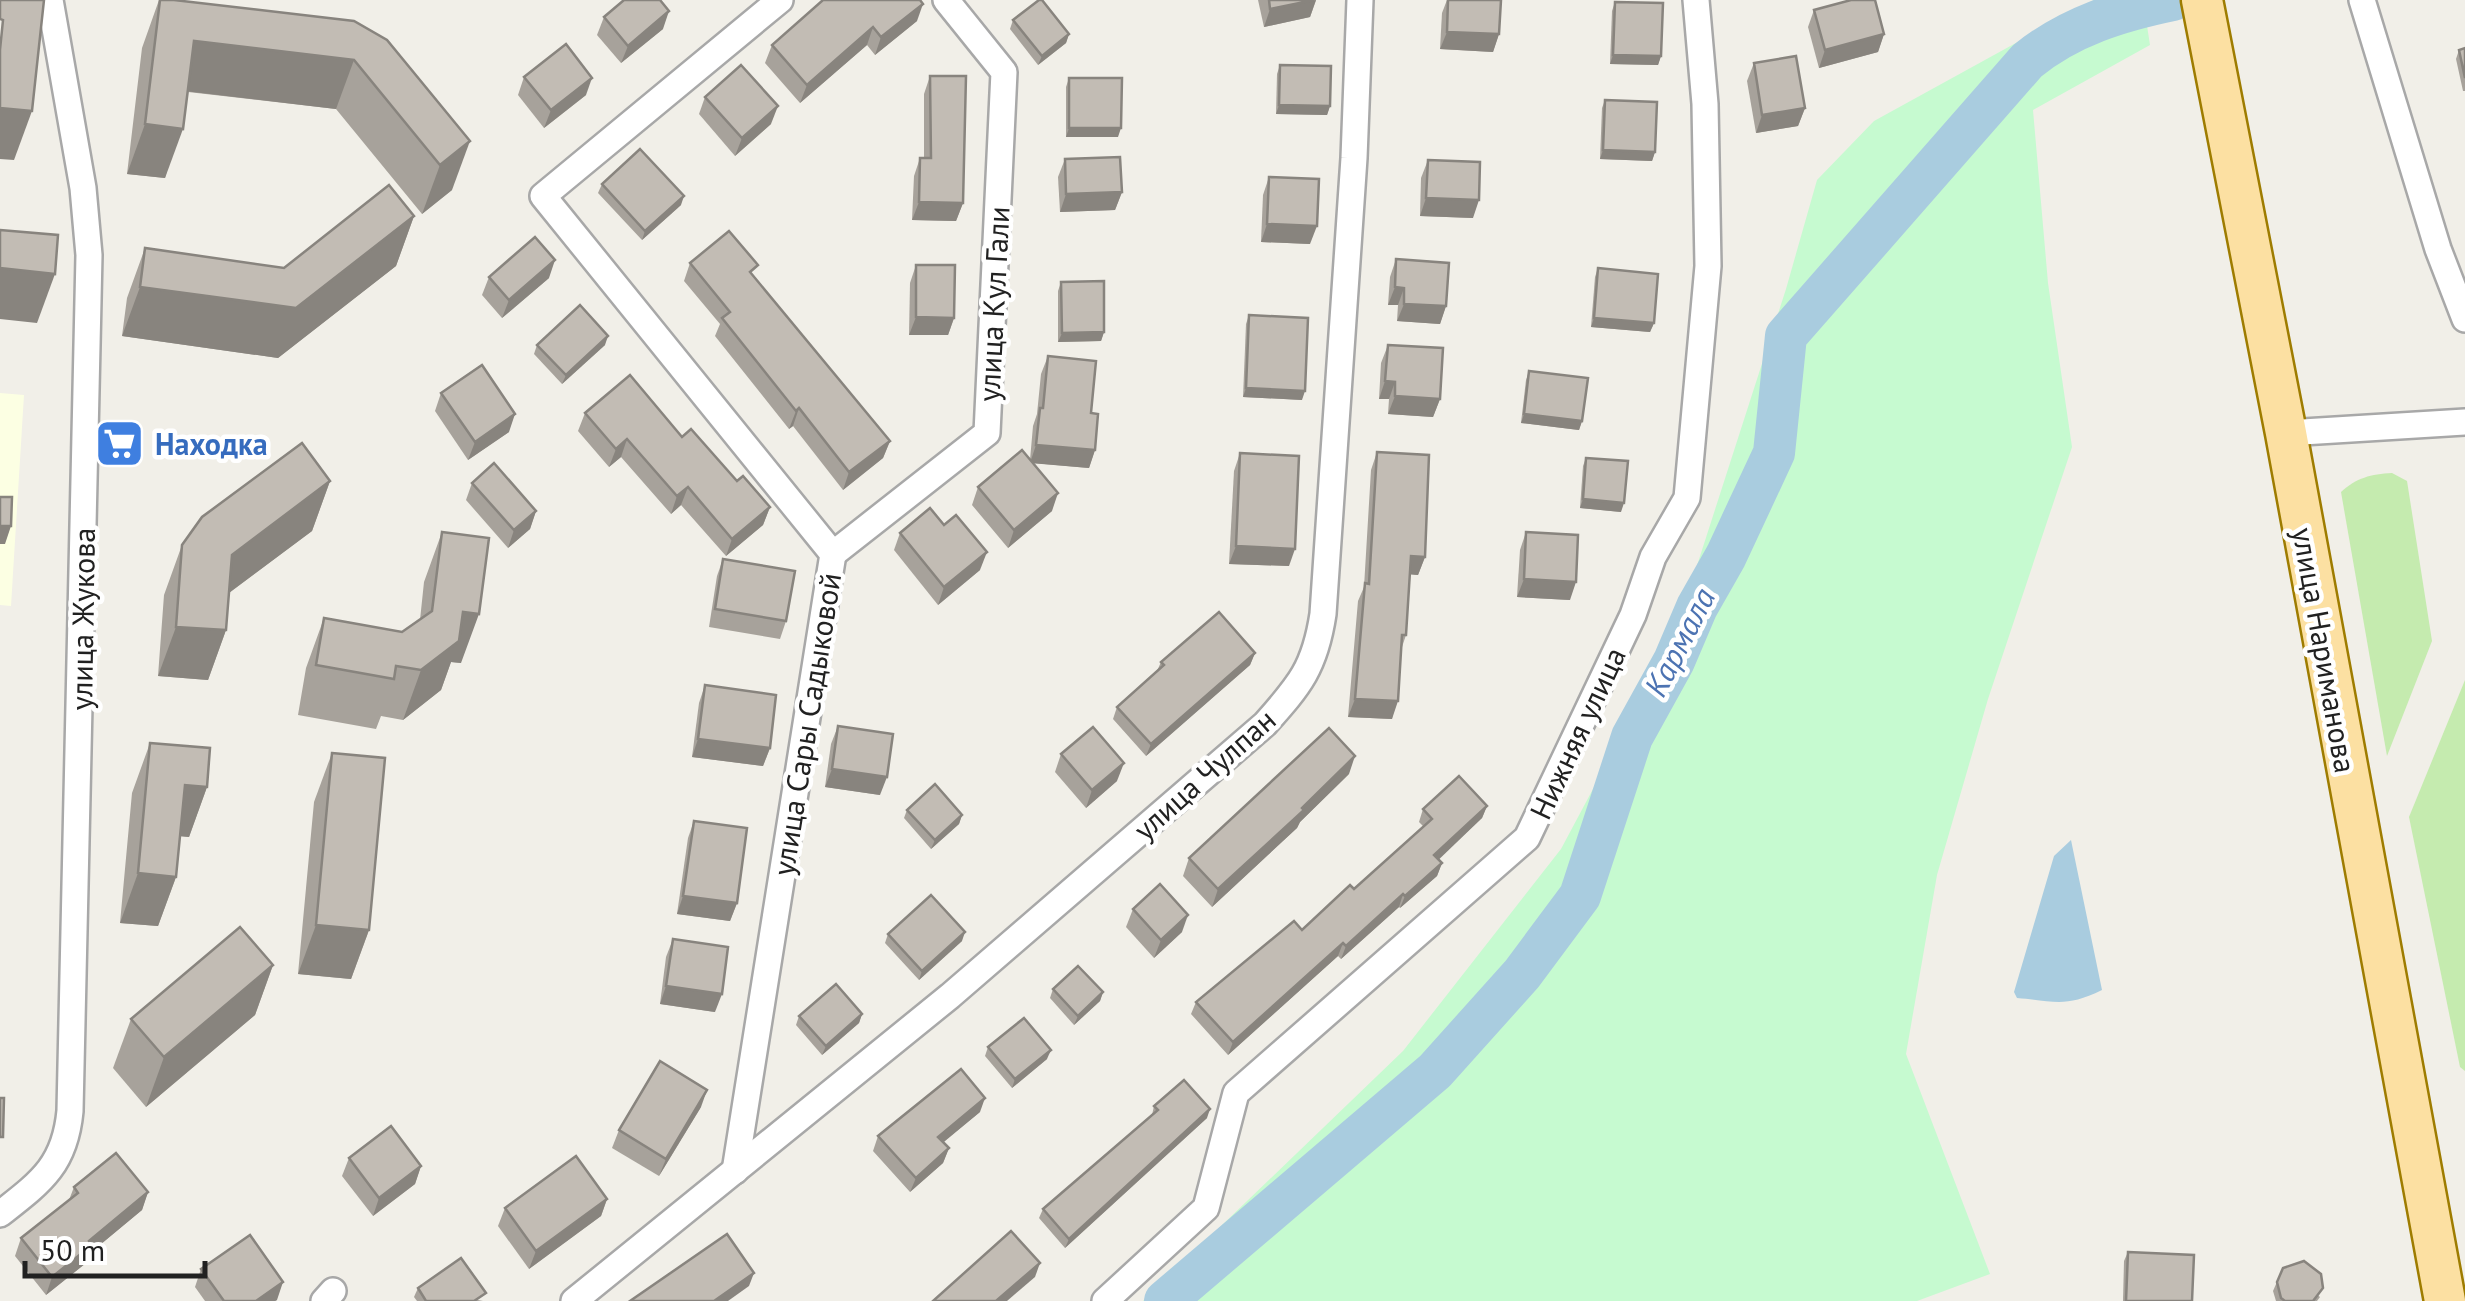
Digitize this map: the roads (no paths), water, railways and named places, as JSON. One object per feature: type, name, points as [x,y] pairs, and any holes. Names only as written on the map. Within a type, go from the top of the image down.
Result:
[{"type":"main road","name":"улица Нариманова","points":[[2202,0],[2286,432],[2445,1301]]},
{"type":"street","name":"улица Жукова","points":[[0,1214],[51,1170],[62,1150],[70,1110],[89,255],[83,188],[50,0]]},
{"type":"street","name":"улица Сары Садыковой","points":[[735,1171],[833,554],[543,196],[780,0]]},
{"type":"street","name":"улица Кул Гали","points":[[833,554],[988,432],[1004,72],[946,0]]},
{"type":"street","name":"улица Чулпан","points":[[574,1301],[950,996],[1265,724],[1293,694],[1313,662],[1323,614],[1354,158],[1360,0]]},
{"type":"street","name":"Нижняя улица","points":[[1105,1301],[1206,1208],[1236,1092],[1527,838],[1632,615],[1653,557],[1686,498],[1708,266],[1705,104],[1696,0]]},
{"type":"street","points":[[2362,0],[2438,249],[2465,319]]},
{"type":"street","points":[[2286,432],[2465,422]]},
{"type":"water","points":[[2071,840],[2102,990],[2069,1001],[2017,998],[2014,992],[2054,856]]},
{"type":"waterway","name":"Кармала","points":[[1165,1301],[1435,1071],[1522,974],[1580,896],[1632,737],[1674,661],[1774,453],[1786,336],[2027,61],[2060,38],[2096,22],[2173,0]]},
{"type":"place","name":"Находка","points":[[120,443]]}]
